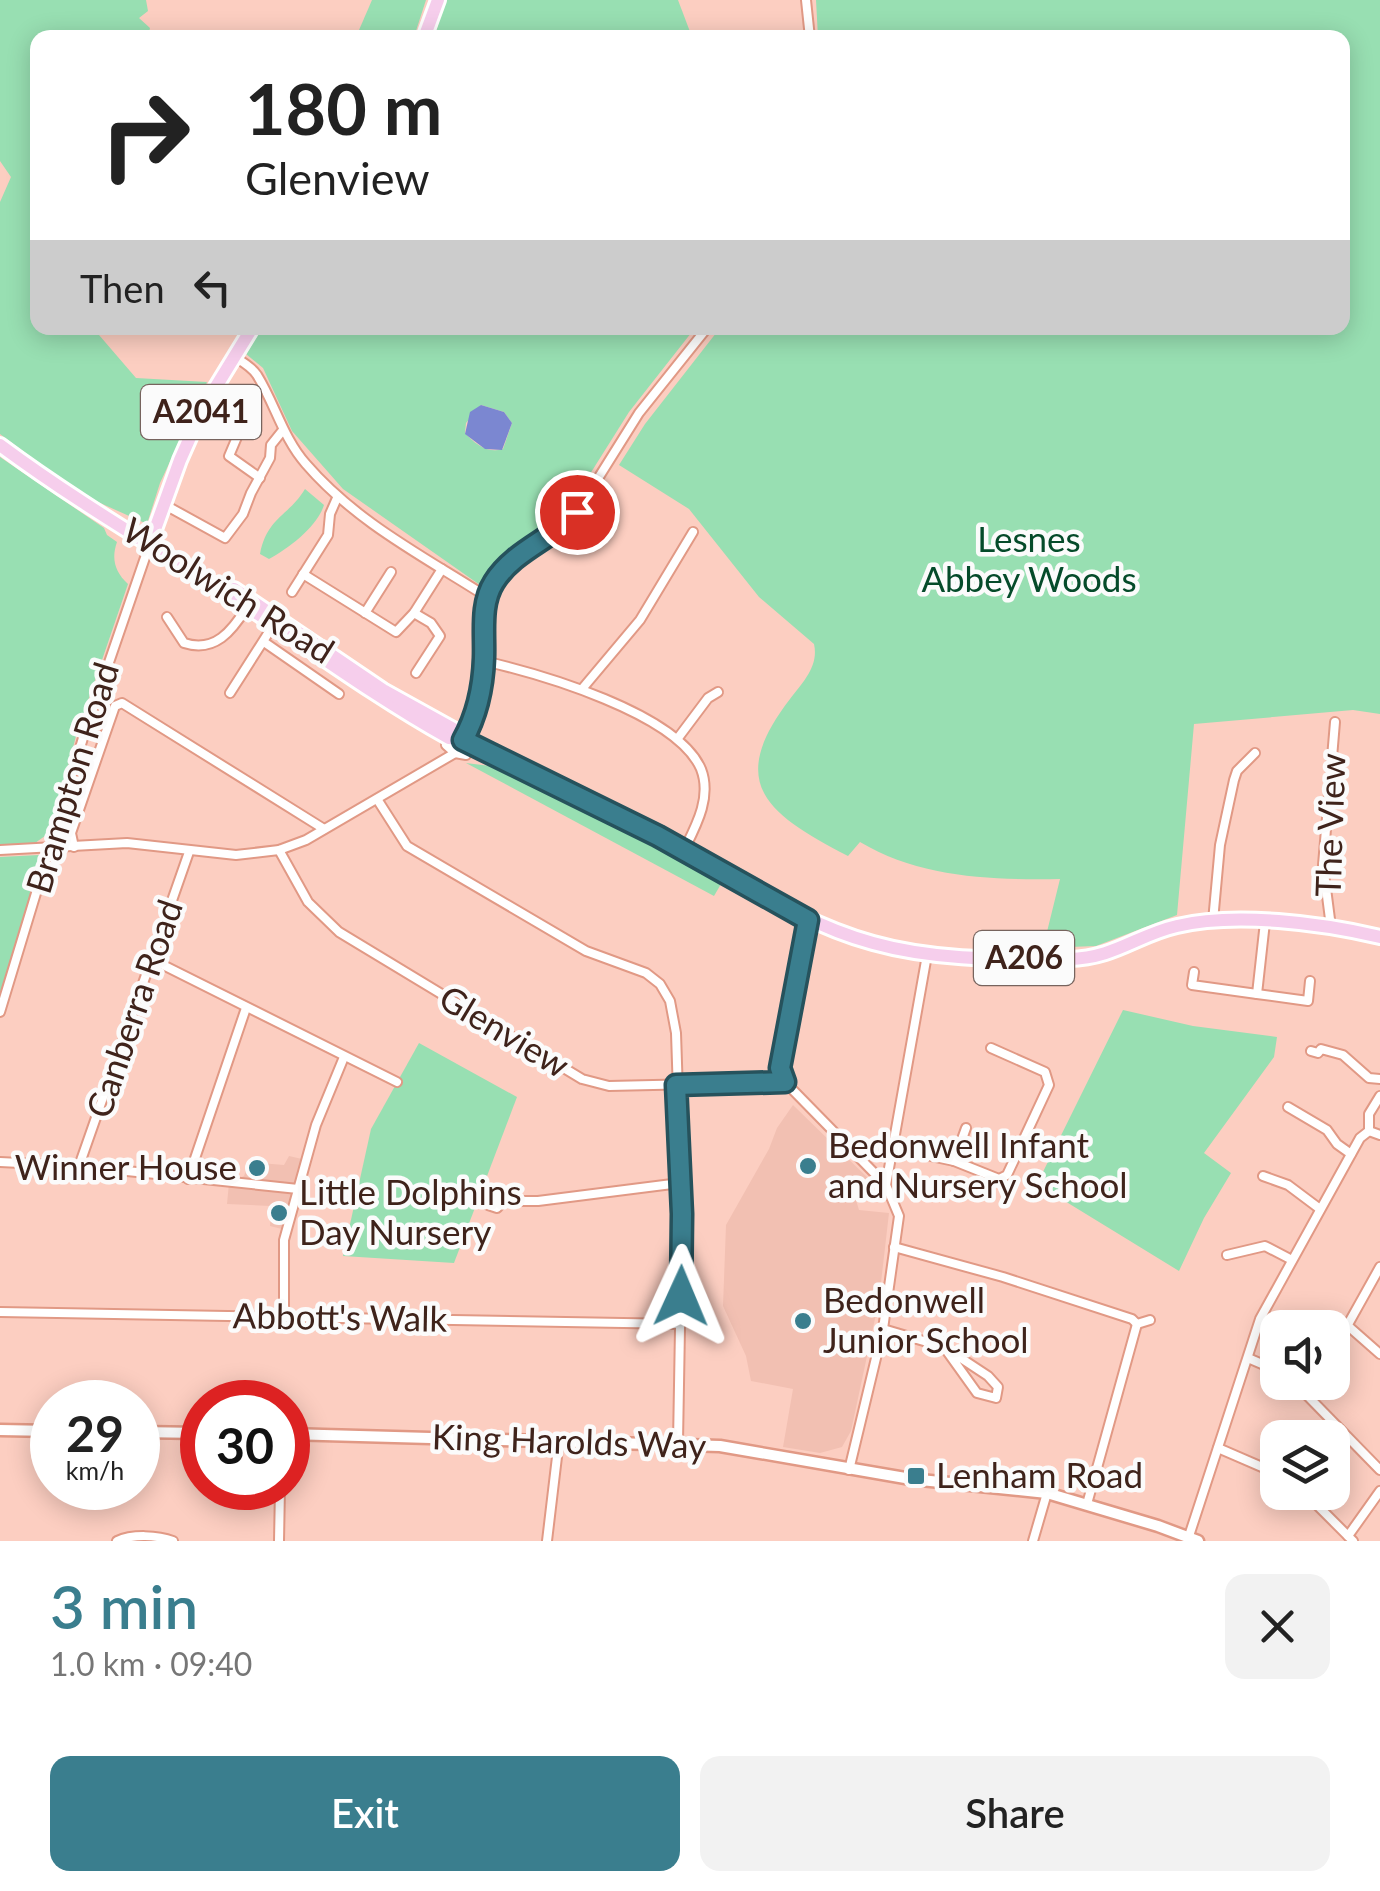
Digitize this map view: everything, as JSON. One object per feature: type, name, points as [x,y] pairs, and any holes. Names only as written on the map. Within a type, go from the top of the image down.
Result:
[{"type":"main road","points":[[427,30],[438,0]]},
{"type":"main road","name":"A2041","points":[[150,543],[203,408],[247,335]]},
{"type":"main road","name":"Woolwich Road","points":[[0,445],[99,514],[112,518],[395,708],[456,744],[684,850],[808,920],[872,943],[927,955],[1075,958],[1104,955],[1178,926],[1213,922],[1266,922],[1380,936]]},
{"type":"main road","name":"Woolwich Road","points":[[150,543],[262,606],[383,690],[457,731],[456,744]]},
{"type":"street","points":[[806,0],[809,30]]},
{"type":"street","points":[[0,850],[126,843],[236,855],[279,850],[306,840],[377,799],[456,744],[480,698],[487,597],[494,582],[510,563],[557,532],[577,512],[638,413],[701,335]]},
{"type":"street","points":[[232,356],[256,374],[302,460],[337,498],[427,562],[487,597]]},
{"type":"street","points":[[228,411],[226,414],[240,430],[229,456],[260,478]]},
{"type":"street","points":[[165,504],[225,538],[243,514],[270,458],[271,445],[283,430]]},
{"type":"street","points":[[292,592],[328,536],[330,514],[337,498]]},
{"type":"street","points":[[582,689],[640,620],[693,532]]},
{"type":"street","name":"Brampton Road","points":[[0,1012],[83,738],[150,543]]},
{"type":"street","points":[[304,574],[396,632],[442,568]]},
{"type":"street","points":[[365,613],[391,572]]},
{"type":"street","points":[[167,617],[184,643],[205,646],[227,635],[247,607]]},
{"type":"street","points":[[414,612],[440,636],[416,673]]},
{"type":"street","points":[[274,624],[263,638],[268,644],[339,694]]},
{"type":"street","points":[[230,693],[268,644]]},
{"type":"street","points":[[484,660],[582,689],[678,738],[702,772],[705,797],[684,850]]},
{"type":"street","points":[[316,678],[327,662]]},
{"type":"street","points":[[678,738],[708,698],[718,692]]},
{"type":"street","points":[[74,847],[71,833],[115,706],[122,703],[324,828]]},
{"type":"street","name":"The View","points":[[1331,928],[1323,865],[1335,722]]},
{"type":"street","points":[[456,744],[466,756]]},
{"type":"street","points":[[1213,922],[1220,844],[1235,775],[1255,753]]},
{"type":"street","points":[[377,799],[406,846],[586,951],[640,969],[660,984],[673,1010],[680,1182],[678,1442]]},
{"type":"street","name":"Glenview","points":[[279,850],[308,902],[339,932],[582,1079],[609,1086],[785,1082]]},
{"type":"street","name":"Canberra Road","points":[[80,1166],[189,852]]},
{"type":"street","points":[[808,920],[780,1068],[785,1082],[886,1184],[899,1216],[883,1330],[848,1470]]},
{"type":"street","points":[[1256,994],[1266,922]]},
{"type":"street","points":[[886,1184],[927,955]]},
{"type":"street","points":[[153,960],[397,1082]]},
{"type":"street","points":[[1194,972],[1192,988],[1308,1000],[1310,981]]},
{"type":"street","points":[[188,1179],[246,1008]]},
{"type":"street","points":[[893,1148],[954,1161],[999,1179],[1007,1175],[1049,1085],[1045,1072],[991,1048]]},
{"type":"street","points":[[1311,1051],[1343,1054],[1369,1078],[1380,1079]]},
{"type":"street","points":[[284,1318],[284,1240],[316,1125],[344,1058]]},
{"type":"street","points":[[1369,1132],[1369,1114],[1380,1096]]},
{"type":"street","points":[[1288,1108],[1327,1130],[1337,1144],[1352,1154]]},
{"type":"street","points":[[954,1161],[966,1128]]},
{"type":"street","points":[[1194,1539],[1218,1448],[1260,1319],[1360,1138],[1369,1132],[1380,1135]]},
{"type":"street","points":[[0,1162],[80,1166],[298,1189]]},
{"type":"street","points":[[1263,1176],[1288,1185],[1320,1209]]},
{"type":"street","points":[[503,1201],[538,1202],[680,1182]]},
{"type":"street","points":[[1226,1255],[1265,1246],[1292,1260]]},
{"type":"street","points":[[894,1247],[1018,1282],[1132,1319],[1137,1324]]},
{"type":"street","points":[[1350,1321],[1380,1267]]},
{"type":"street","name":"Abbott's Walk","points":[[0,1312],[681,1324]]},
{"type":"street","points":[[1137,1324],[1150,1320]]},
{"type":"street","points":[[1086,1504],[1137,1324]]},
{"type":"street","points":[[1350,1327],[1380,1354]]},
{"type":"street","points":[[883,1330],[944,1347],[988,1376],[998,1386],[996,1398],[977,1393],[944,1347]]},
{"type":"street","points":[[1248,1358],[1260,1363]]},
{"type":"street","points":[[1312,1400],[1380,1470]]},
{"type":"street","points":[[0,1430],[30,1430]]},
{"type":"street","name":"King Harolds Way","points":[[310,1434],[720,1446],[848,1470],[1047,1493],[1194,1539]]},
{"type":"street","points":[[547,1541],[559,1440]]},
{"type":"street","points":[[1218,1448],[1260,1466]]},
{"type":"street","points":[[1322,1510],[1350,1538],[1380,1492]]},
{"type":"street","points":[[1033,1541],[1047,1493]]},
{"type":"street","points":[[279,1541],[280,1510]]},
{"type":"street","points":[[117,1541],[126,1537],[173,1541]]},
{"type":"shaded area","name":"Bedonwell Junior School","points":[[793,1105],[873,1183],[856,1200],[859,1210],[889,1213],[879,1300],[851,1431],[842,1447],[820,1453],[783,1447],[793,1389],[751,1381],[746,1356],[723,1306],[726,1225]]},
{"type":"shaded area","points":[[289,1156],[302,1159],[282,1229],[270,1226],[271,1206],[227,1204],[229,1183],[244,1176],[249,1162],[284,1165]]},
{"type":"green space","points":[[0,0],[146,0],[148,11],[139,18],[150,30],[30,30],[30,335],[99,335],[136,378],[207,382],[160,483],[147,524],[80,494],[0,434],[0,202],[11,177],[0,161]]},
{"type":"green space","points":[[372,0],[426,0],[416,30],[359,30]]},
{"type":"green space","points":[[446,0],[678,0],[689,30],[436,30]]},
{"type":"green space","name":"Lesnes Abbey Woods","points":[[816,0],[1380,0],[1380,714],[1353,710],[1194,724],[1177,915],[1096,946],[1043,948],[1060,879],[1008,879],[932,870],[860,842],[848,856],[778,811],[765,795],[759,776],[760,754],[770,729],[809,673],[814,644],[759,597],[689,509],[619,465],[645,424],[715,335],[1350,335],[1350,30],[818,30]]},
{"type":"green space","points":[[258,335],[690,335],[629,412],[568,509],[502,556],[480,585],[343,489],[292,431],[263,368],[246,354]],"holes":[[[481,405],[504,412],[512,423],[503,449],[482,447],[465,433],[466,423]]]},
{"type":"green space","points":[[0,457],[104,528],[117,542],[115,565],[128,584],[76,736],[52,831],[35,843],[0,845]]},
{"type":"green space","points":[[305,489],[324,505],[315,521],[269,559],[260,554],[273,524]]},
{"type":"green space","points":[[466,763],[490,766],[654,845],[721,884],[714,896]]},
{"type":"green space","points":[[39,855],[43,861],[0,998],[0,857]]},
{"type":"green space","points":[[1123,1010],[1193,1026],[1277,1037],[1274,1057],[1204,1153],[1231,1173],[1179,1271],[1037,1184]]},
{"type":"green space","points":[[419,1043],[517,1097],[454,1263],[343,1256],[371,1129]]},
{"type":"water","points":[[481,405],[504,412],[512,423],[502,450],[485,449],[465,434],[470,412]]},
{"type":"place","name":"Bedonwell Infant and Nursery School","points":[[808,1166]]},
{"type":"place","name":"Winner House","points":[[257,1168]]},
{"type":"place","name":"Little Dolphins Day Nursery","points":[[279,1213]]},
{"type":"place","name":"Bedonwell Junior School","points":[[803,1321]]},
{"type":"place","name":"Lenham Road","points":[[916,1476]]},
{"type":"route","points":[[577,512],[557,532],[510,563],[490,589],[485,609],[481,689],[463,740],[658,836],[808,920],[780,1068],[785,1082],[676,1085],[681,1296]]}]
